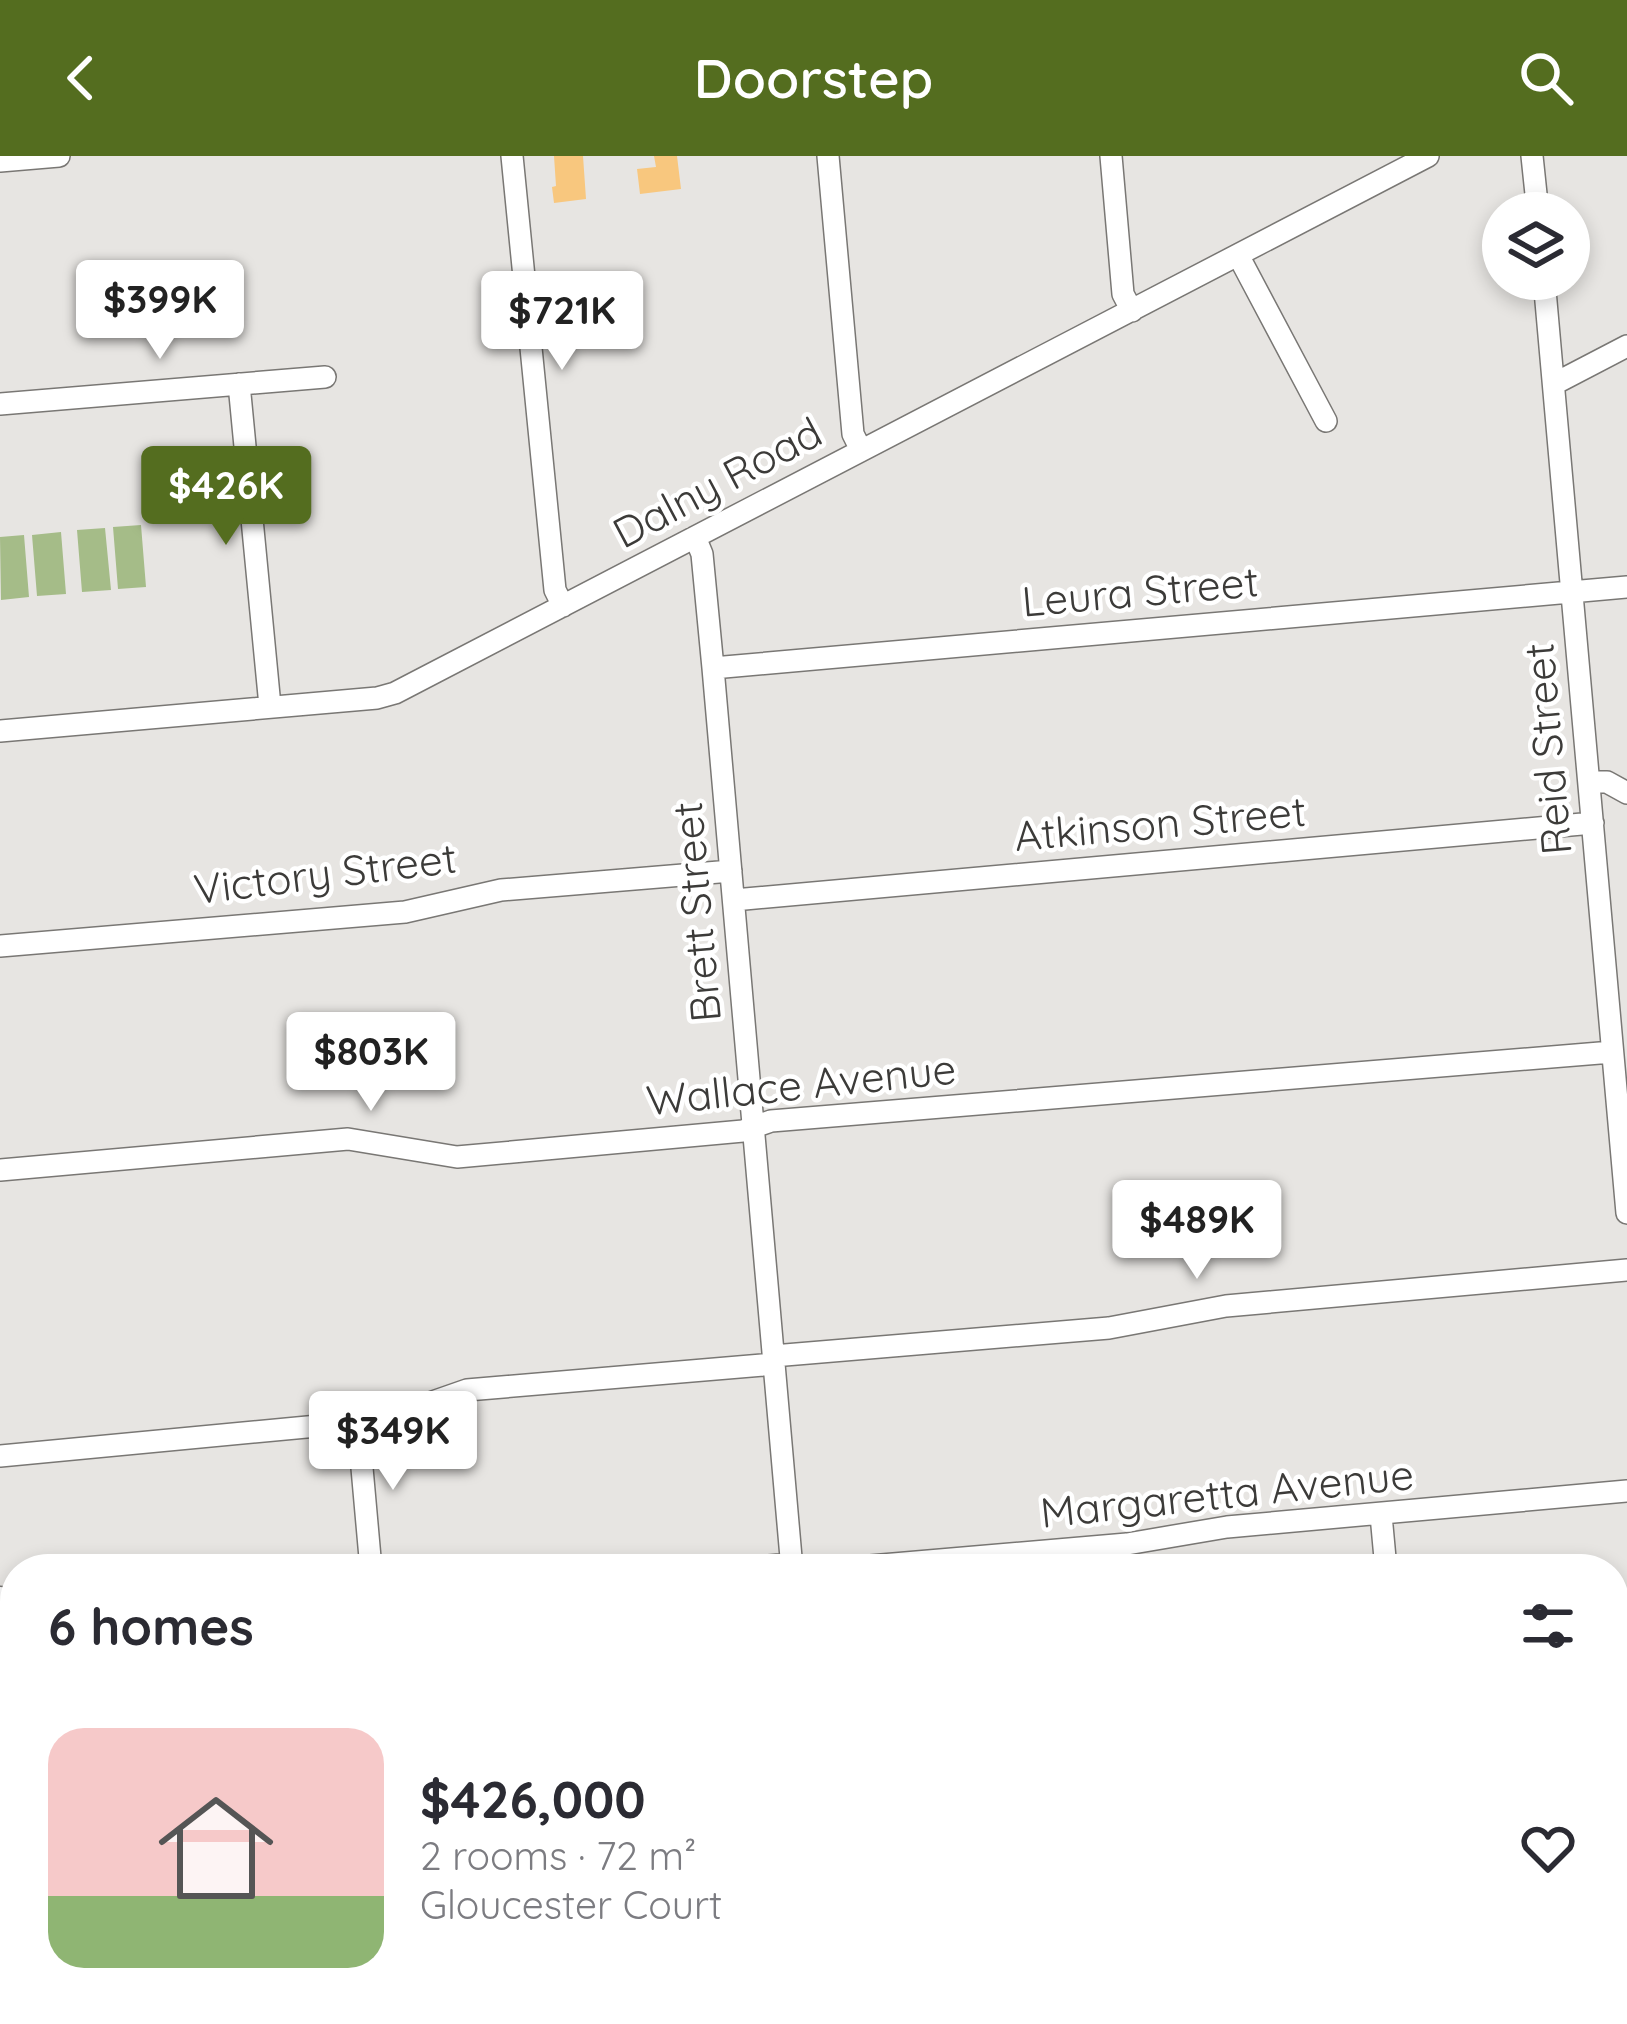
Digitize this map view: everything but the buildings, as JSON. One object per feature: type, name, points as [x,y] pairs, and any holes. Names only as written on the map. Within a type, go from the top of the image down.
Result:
[{"type":"street","points":[[0,161],[58,156]]},
{"type":"street","points":[[512,156],[555,590],[563,606]]},
{"type":"street","points":[[828,156],[853,434],[861,450]]},
{"type":"street","points":[[1112,156],[1123,294],[1132,311]]},
{"type":"street","name":"Dalny Road","points":[[0,731],[387,696],[1132,311],[1396,163],[1428,156]]},
{"type":"street","points":[[1532,156],[1536,192]]},
{"type":"street","points":[[1238,254],[1326,421]]},
{"type":"street","name":"Reid Street","points":[[1546,300],[1627,1213]]},
{"type":"street","points":[[1554,384],[1627,346]]},
{"type":"street","points":[[0,404],[325,377]]},
{"type":"street","points":[[239,384],[270,706]]},
{"type":"street","name":"Brett Street","points":[[695,537],[701,549],[713,668],[791,1554]]},
{"type":"street","name":"Leura Street","points":[[713,668],[1627,587]]},
{"type":"street","points":[[1590,782],[1606,782],[1627,794]]},
{"type":"street","name":"Atkinson Street","points":[[734,900],[1593,824]]},
{"type":"street","name":"Victory Street","points":[[0,946],[405,912],[501,890],[731,871]]},
{"type":"street","name":"Wallace Avenue","points":[[0,1170],[348,1139],[457,1156],[743,1131],[763,1122],[794,1119],[1612,1052]]},
{"type":"street","points":[[0,1456],[381,1420],[466,1390],[1109,1328],[1226,1306],[1627,1270]]},
{"type":"street","points":[[358,1423],[370,1554]]},
{"type":"street","name":"Margaretta Avenue","points":[[1010,1554],[1127,1544],[1227,1527],[1627,1492]]},
{"type":"street","points":[[1381,1515],[1385,1554]]},
{"type":"green space","points":[[141,525],[146,587],[118,589],[113,527]]},
{"type":"green space","points":[[105,528],[111,590],[82,592],[77,530]]},
{"type":"green space","points":[[61,532],[66,594],[37,596],[32,535]]},
{"type":"green space","points":[[24,535],[29,597],[1,600],[0,537]]}]
